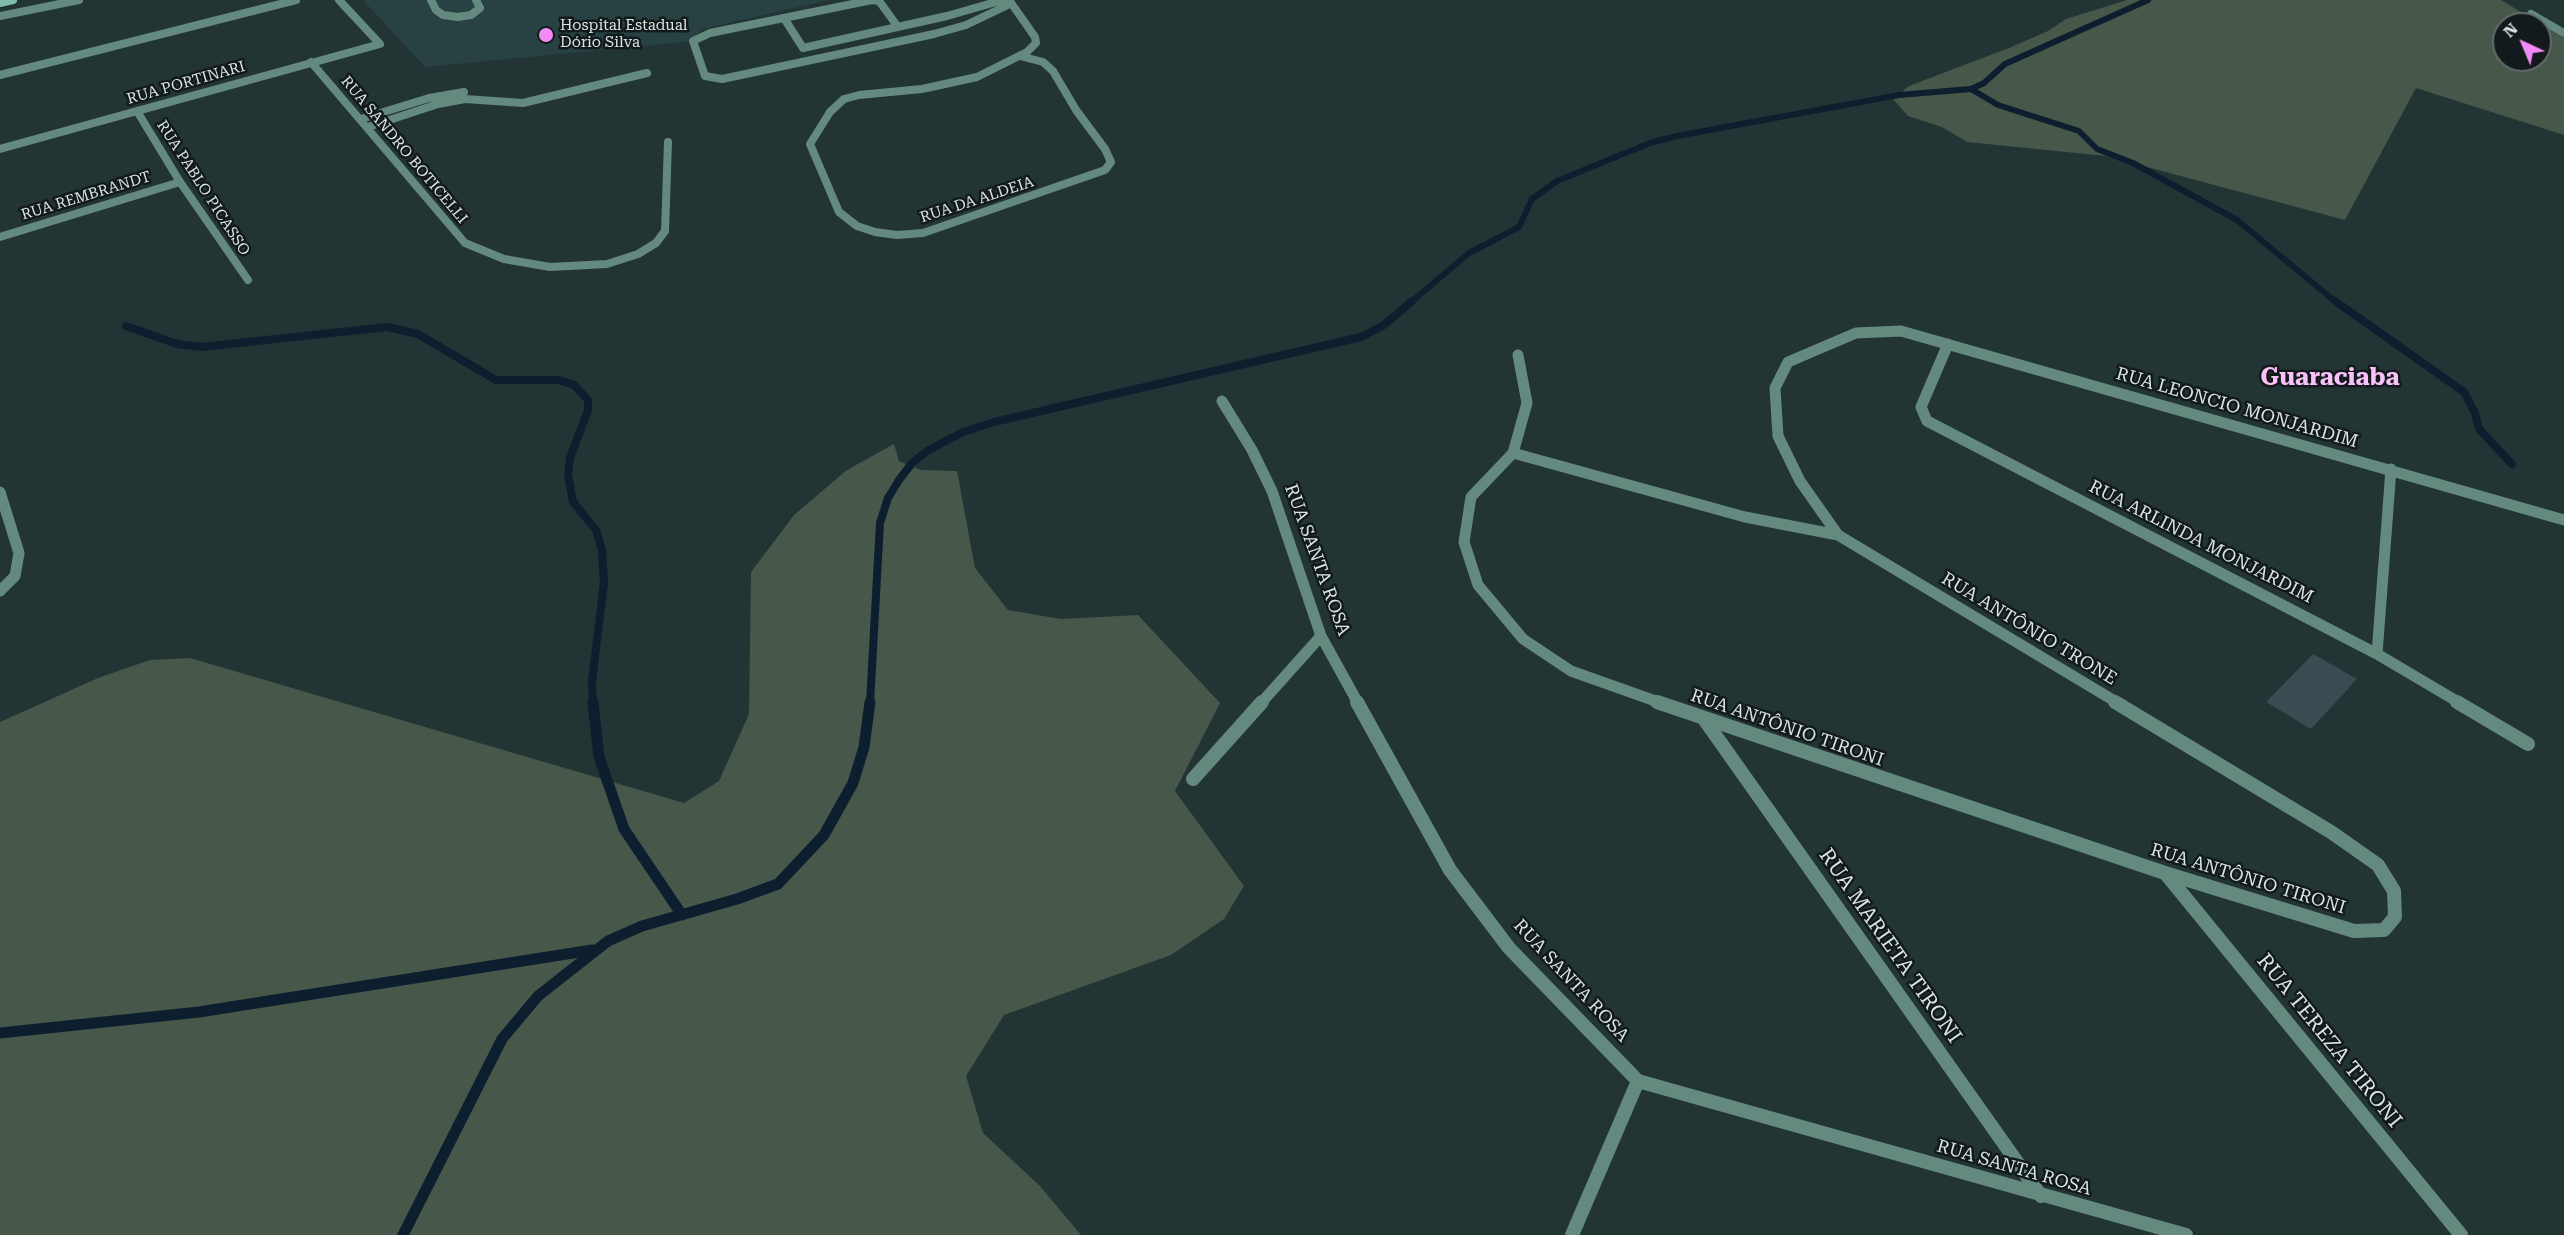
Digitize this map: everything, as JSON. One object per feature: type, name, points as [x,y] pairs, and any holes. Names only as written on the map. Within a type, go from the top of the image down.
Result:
[{"type":"main road","points":[[0,3],[13,0]]},
{"type":"street","points":[[0,16],[79,0]]},
{"type":"street","points":[[0,75],[296,0]]},
{"type":"street","name":"RUA PORTINARI","points":[[0,149],[380,44],[339,0]]},
{"type":"street","points":[[431,0],[436,10],[443,15],[458,17],[471,15],[480,8],[476,0]]},
{"type":"street","points":[[898,27],[879,1],[872,0],[710,33],[693,41],[705,76],[722,79],[934,34],[975,22],[1007,1]]},
{"type":"street","points":[[784,18],[803,48],[1007,1]]},
{"type":"street","points":[[1007,1],[1035,37],[1036,43],[1020,56]]},
{"type":"street","name":"RUA DA ALDEIA","points":[[1020,56],[1043,62],[1053,71],[1076,110],[1105,149],[1111,162],[1105,170],[923,233],[897,235],[875,232],[857,226],[839,212],[810,144],[819,127],[840,102],[859,95],[953,84],[977,77],[1020,56]]},
{"type":"street","name":"RUA SANDRO BOTICELLI","points":[[311,62],[465,243],[504,259],[550,267],[607,264],[638,254],[656,243],[665,231],[668,142]]},
{"type":"street","points":[[368,127],[456,101],[523,103],[647,73]]},
{"type":"street","points":[[361,119],[444,94],[474,93]]},
{"type":"street","name":"RUA PABLO PICASSO","points":[[137,111],[180,182],[248,280]]},
{"type":"street","name":"RUA REMBRANDT","points":[[0,237],[180,182]]},
{"type":"street","name":"RUA LEONCIO MONJARDIM","points":[[1901,331],[2564,520]]},
{"type":"street","name":"RUA ANTÔNIO TRONE","points":[[1901,331],[1856,333],[1788,362],[1775,388],[1778,436],[1800,481],[1838,535],[2331,832],[2378,865],[2394,891],[2395,917],[2384,930],[2354,931]]},
{"type":"street","name":"RUA ARLINDA MONJARDIM","points":[[1948,344],[1921,407],[1927,421],[2377,654],[2528,744]]},
{"type":"street","name":"RUA ANTÔNIO TIRONI","points":[[1518,355],[1527,403],[1513,453],[1471,497],[1464,542],[1478,585],[1523,639],[1571,671],[1704,720],[2165,873],[2354,931]]},
{"type":"street","name":"RUA SANTA ROSA","points":[[1221,401],[1252,450],[1272,491],[1321,636],[1450,870],[1509,948],[1638,1081],[2186,1235]]},
{"type":"street","points":[[1513,453],[1745,517],[1838,535]]},
{"type":"street","points":[[2377,654],[2391,469]]},
{"type":"street","points":[[0,492],[19,553],[15,576],[0,591]]},
{"type":"street","points":[[1193,779],[1321,636]]},
{"type":"street","name":"RUA MARIETA TIRONI","points":[[1704,720],[2041,1196]]},
{"type":"street","name":"RUA TEREZA TIRONI","points":[[2165,873],[2461,1235]]},
{"type":"street","points":[[1572,1235],[1638,1081]]},
{"type":"shaded area","name":"Hospital Estadual Dório Silva","points":[[363,0],[829,0],[702,29],[693,41],[425,67]]},
{"type":"green space","points":[[2127,0],[2501,0],[2521,12],[2492,12],[2492,72],[2552,72],[2552,31],[2564,38],[2564,135],[2416,88],[2345,220],[2106,156],[1967,142],[1942,127],[1908,116],[1893,99],[1909,86],[2048,31],[2066,19]]},
{"type":"green space","points":[[894,444],[899,461],[921,470],[957,471],[975,568],[1008,610],[1061,619],[1138,615],[1220,703],[1175,791],[1244,886],[1224,919],[1171,955],[1004,1015],[966,1076],[983,1133],[1040,1186],[1081,1235],[0,1235],[0,722],[98,678],[150,660],[190,658],[684,803],[719,781],[749,714],[751,572],[794,515],[847,470]]},
{"type":"building","points":[[2313,654],[2357,679],[2311,729],[2266,702]]},
{"type":"waterway","points":[[1971,89],[1984,83],[2005,64],[2148,0]]},
{"type":"waterway","points":[[1410,303],[1469,253],[1519,227],[1532,199],[1557,181],[1650,143],[1899,95],[1971,89]]},
{"type":"waterway","points":[[1971,89],[1998,105],[2079,131],[2097,149],[2133,163],[2237,220],[2337,303]]},
{"type":"waterway","points":[[870,703],[880,523],[888,498],[899,480],[912,463],[927,451],[963,432],[994,422],[1361,337],[1384,325],[1412,301]]},
{"type":"waterway","points":[[2335,301],[2464,392],[2475,413],[2479,429],[2512,464]]},
{"type":"waterway","points":[[126,326],[177,344],[202,347],[387,327],[418,334],[496,380],[559,380],[574,385],[588,400],[588,410],[570,458],[568,474],[573,502],[596,530],[602,550],[604,583],[592,681],[593,703]]},
{"type":"waterway","points":[[593,702],[599,757],[624,829],[682,915]]},
{"type":"waterway","points":[[682,915],[737,899],[778,884],[824,835],[853,783],[864,747],[870,702]]},
{"type":"waterway","points":[[403,1235],[502,1039],[538,996],[608,941],[642,926],[682,915]]},
{"type":"waterway","points":[[0,1033],[199,1012],[592,950]]},
{"type":"place","name":"Hospital Estadual Dório Silva","points":[[546,35]]},
{"type":"district","name":"Guaraciaba","points":[[2330,378]]}]
